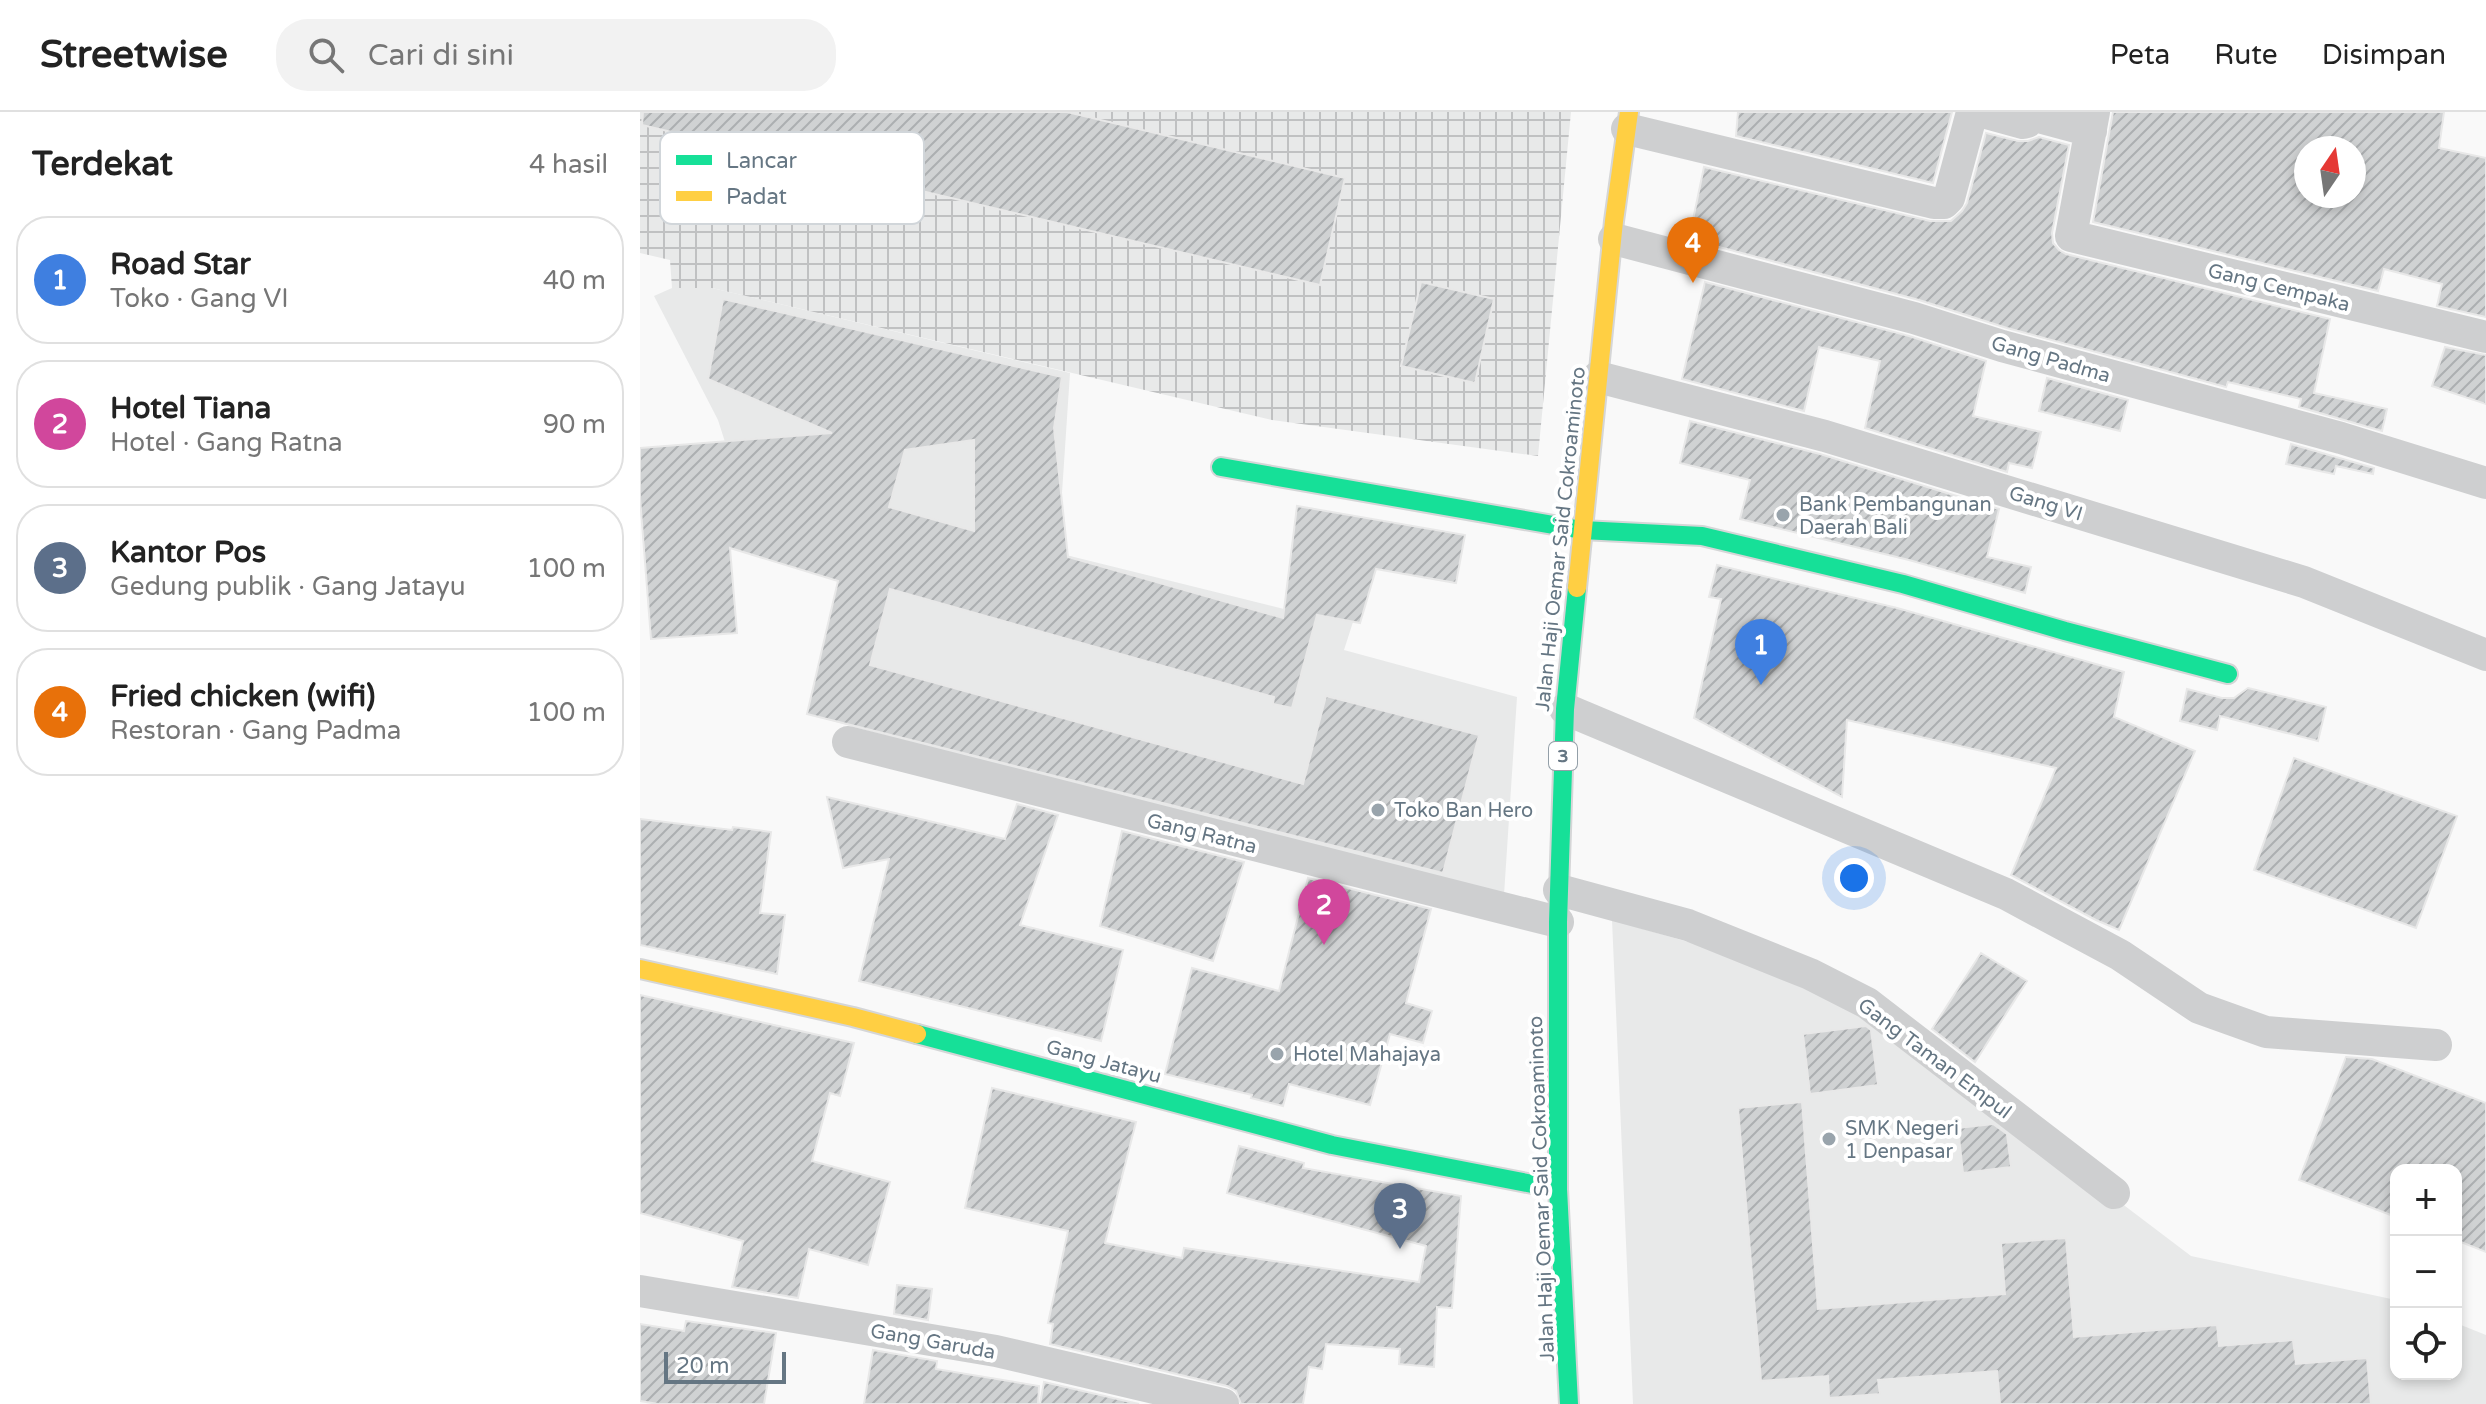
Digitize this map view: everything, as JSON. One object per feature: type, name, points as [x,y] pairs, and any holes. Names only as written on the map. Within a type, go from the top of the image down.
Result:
[{"type":"main road","name":"Jalan Haji Oemar Said Cokroaminoto","points":[[1569,1404],[1558,1189],[1558,922],[1565,709],[1598,377],[1628,120]]},
{"type":"main road","points":[[1221,467],[1582,530],[1702,536],[1903,584],[2228,674]]},
{"type":"main road","name":"Gang Jatayu","points":[[640,969],[853,1017],[1332,1145],[1558,1189]]},
{"type":"street","points":[[1628,120],[1934,203],[1944,203],[1949,198],[1971,116],[1975,112]]},
{"type":"street","points":[[1983,112],[2023,123],[2031,115],[2093,122]]},
{"type":"street","name":"Gang Cempaka","points":[[2093,122],[2071,236],[2486,337]]},
{"type":"street","name":"Gang Padma","points":[[1614,239],[1914,318],[2002,346],[2341,438],[2486,483]]},
{"type":"street","name":"Gang VI","points":[[1598,377],[1825,436],[2304,582],[2486,655]]},
{"type":"street","points":[[1565,709],[2006,894],[2120,955],[2199,1008],[2266,1032],[2436,1045]]},
{"type":"street","name":"Gang Ratna","points":[[848,742],[1558,922]]},
{"type":"street","name":"Gang Taman Empul","points":[[1559,890],[1688,925],[1810,974],[1867,1003],[2114,1193]]},
{"type":"street","name":"Gang Garuda","points":[[640,1291],[996,1351],[1223,1404]]},
{"type":"shaded area","points":[[640,112],[1571,112],[1538,456],[1272,420],[712,288],[672,288],[670,260],[640,253]]},
{"type":"shaded area","points":[[672,288],[712,288],[1070,373],[1058,553],[1284,609],[1353,622],[1344,650],[1517,697],[1504,895],[1280,844],[807,714],[838,581],[762,558],[718,420],[654,296]]},
{"type":"shaded area","name":"SMK Negeri 1 Denpasar","points":[[1612,920],[1792,972],[1882,1022],[2191,1256],[2390,1299],[2390,1380],[2462,1380],[2462,1325],[2486,1335],[2486,1404],[1633,1404]]},
{"type":"building","points":[[643,112],[1067,112],[1345,178],[1320,285],[924,192],[924,132],[672,132],[642,125]]},
{"type":"building","points":[[1738,112],[1952,112],[1933,183],[1736,136]]},
{"type":"building","points":[[2113,112],[2444,112],[2439,148],[2486,158],[2486,317],[2437,306],[2442,284],[2384,269],[2378,291],[2093,222]]},
{"type":"building","points":[[1986,133],[2018,141],[2039,137],[2069,145],[2052,233],[2053,243],[2066,254],[2330,319],[2314,393],[2387,409],[2382,431],[2299,407],[2301,399],[2228,382],[2226,387],[1689,239],[1704,167],[1930,221],[1951,221],[1967,203]]},
{"type":"building","points":[[1421,282],[1494,299],[1475,383],[1401,366]]},
{"type":"building","points":[[1705,282],[1909,336],[1986,361],[1973,416],[2041,432],[2032,468],[2009,463],[2007,472],[1865,428],[1880,361],[1819,347],[1804,411],[1682,379]]},
{"type":"building","points":[[723,299],[1062,377],[1054,428],[1068,557],[1283,618],[1297,506],[1465,535],[1456,583],[1376,569],[1360,623],[1317,615],[1292,708],[1273,704],[1274,697],[890,589],[870,665],[1303,784],[1326,696],[1479,735],[1443,873],[807,714],[838,581],[730,548],[737,633],[651,639],[640,498],[640,448],[832,433],[708,379]],"holes":[[[974,440],[974,531],[889,507],[905,450]]]},
{"type":"building","points":[[2445,347],[2486,355],[2486,404],[2432,386]]},
{"type":"building","points":[[2047,378],[2128,400],[2120,431],[2039,411]]},
{"type":"building","points":[[1690,421],[1820,454],[1999,509],[1987,557],[2031,567],[2025,593],[1909,560],[1740,519],[1750,480],[1680,463]]},
{"type":"building","points":[[2291,444],[2374,468],[2373,474],[2336,466],[2334,474],[2286,464]]},
{"type":"building","points":[[1717,565],[1897,608],[2124,672],[2114,717],[2195,751],[2119,930],[2011,875],[2056,768],[1847,720],[1842,797],[1694,718],[1721,599],[1709,597]]},
{"type":"building","points":[[2248,688],[2326,707],[2318,741],[2220,716],[2217,730],[2180,721],[2187,689],[2234,698]]},
{"type":"building","points":[[2294,758],[2457,816],[2416,928],[2254,870]]},
{"type":"building","points":[[827,797],[1005,839],[1017,804],[1058,815],[1020,925],[1123,950],[1101,1041],[859,981],[889,859],[843,868]]},
{"type":"building","points":[[640,819],[771,832],[760,913],[785,915],[777,974],[640,945]]},
{"type":"building","points":[[1122,831],[1244,862],[1213,961],[1100,926]]},
{"type":"building","points":[[1308,878],[1431,909],[1406,1003],[1432,1011],[1423,1043],[1390,1034],[1370,1105],[1289,1084],[1283,1106],[1251,1098],[1252,1095],[1165,1074],[1192,968],[1279,991]]},
{"type":"building","points":[[1981,953],[2027,981],[1975,1062],[1932,1029]]},
{"type":"building","points":[[640,995],[854,1043],[840,1096],[830,1093],[812,1161],[890,1182],[868,1265],[809,1249],[798,1298],[732,1287],[743,1241],[640,1213]]},
{"type":"building","points":[[1866,1026],[1871,1030],[1878,1085],[1810,1094],[1803,1034]]},
{"type":"building","points":[[2346,1057],[2372,1059],[2486,1103],[2486,1252],[2462,1242],[2462,1164],[2390,1164],[2390,1215],[2299,1180]]},
{"type":"building","points":[[992,1088],[1136,1122],[1105,1243],[1182,1258],[1184,1248],[1419,1282],[1426,1246],[1227,1193],[1239,1146],[1304,1163],[1303,1168],[1461,1196],[1452,1308],[1437,1307],[1434,1367],[1399,1364],[1400,1349],[1326,1344],[1322,1369],[1309,1367],[1303,1404],[1241,1404],[1236,1391],[1227,1386],[1050,1344],[1053,1324],[1048,1323],[1068,1231],[965,1208]]},
{"type":"building","points":[[1802,1102],[1818,1309],[2005,1294],[2001,1243],[2066,1238],[2074,1337],[2217,1325],[2219,1346],[2293,1340],[2296,1364],[2367,1358],[2371,1404],[2000,1404],[1997,1371],[1878,1380],[1880,1394],[1829,1398],[1828,1376],[1761,1381],[1738,1108]]},
{"type":"building","points":[[1993,1124],[2007,1134],[2011,1167],[1963,1173],[1958,1128]]},
{"type":"building","points":[[897,1285],[932,1289],[928,1320],[894,1314]]},
{"type":"building","points":[[686,1321],[776,1333],[764,1404],[658,1404],[640,1401],[640,1324],[684,1331]]},
{"type":"building","points":[[873,1350],[937,1361],[936,1369],[1039,1386],[1038,1404],[864,1404]]},
{"type":"building","points":[[1044,1382],[1139,1404],[1040,1404]]},
{"type":"traffic: fast","points":[[1221,467],[1582,530],[1702,536],[1903,584],[2228,674]]},
{"type":"traffic: fast","points":[[1569,1404],[1558,1189],[1558,922],[1565,709],[1577,588]]},
{"type":"traffic: fast","points":[[917,1034],[1332,1145],[1558,1189]]},
{"type":"traffic: slow","points":[[1577,588],[1614,221],[1629,112]]},
{"type":"traffic: slow","points":[[640,969],[917,1034]]},
{"type":"place","name":"Fried chicken (wifi)","points":[[1693,283]]},
{"type":"place","name":"Bank Pembangunan Daerah Bali","points":[[1783,515]]},
{"type":"place","name":"Road Star","points":[[1761,685]]},
{"type":"place","name":"Toko Ban Hero","points":[[1378,810]]},
{"type":"place","name":"Hotel Tiana","points":[[1324,945]]},
{"type":"place","name":"Hotel Mahajaya","points":[[1277,1054]]},
{"type":"place","name":"SMK Negeri 1 Denpasar","points":[[1829,1139]]},
{"type":"place","name":"Kantor Pos","points":[[1400,1249]]}]
